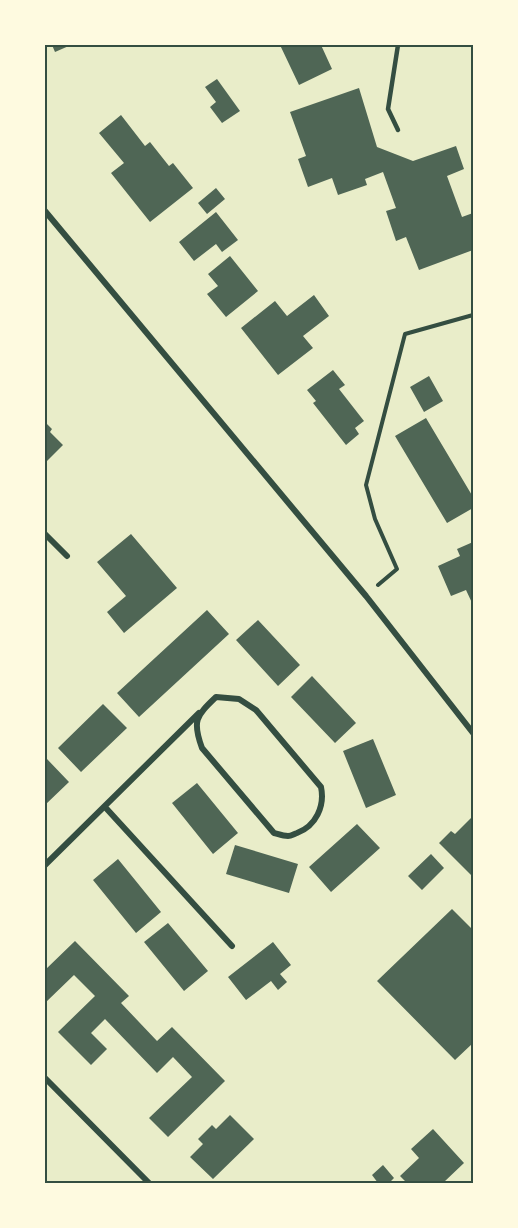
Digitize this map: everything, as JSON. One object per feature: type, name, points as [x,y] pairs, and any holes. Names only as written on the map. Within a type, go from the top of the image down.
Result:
[{"type":"street","points":[[45,211],[366,596],[473,733]]},
{"type":"street","points":[[45,534],[67,556]]},
{"type":"street","points":[[45,865],[105,807],[200,712],[216,697],[239,699],[256,710],[321,787],[323,797],[315,821],[305,830],[289,836],[274,833],[202,748],[196,732],[200,712]]},
{"type":"street","points":[[105,807],[232,946]]},
{"type":"street","points":[[45,1078],[149,1183]]},
{"type":"lane","points":[[398,45],[388,108],[398,130]]},
{"type":"path","points":[[366,596],[397,569],[375,519],[366,485],[405,334],[473,315]]},
{"type":"building","points":[[52,45],[71,45],[55,52]]},
{"type":"building","points":[[280,45],[321,45],[332,69],[299,85]]},
{"type":"building","points":[[217,79],[240,111],[222,123],[210,107],[216,102],[205,87]]},
{"type":"building","points":[[359,88],[377,147],[413,161],[456,146],[464,169],[447,176],[462,217],[473,213],[473,250],[419,270],[406,237],[396,241],[386,211],[396,208],[383,172],[365,179],[367,185],[338,195],[332,178],[308,187],[298,159],[306,156],[290,112]]},
{"type":"building","points":[[121,115],[145,146],[150,142],[169,166],[173,163],[193,188],[150,222],[111,173],[124,163],[99,133]]},
{"type":"building","points":[[216,188],[225,199],[207,214],[198,203]]},
{"type":"building","points":[[216,212],[238,240],[222,252],[216,244],[194,261],[179,242]]},
{"type":"building","points":[[230,256],[258,291],[226,317],[207,294],[218,286],[208,274]]},
{"type":"building","points":[[314,295],[329,316],[303,336],[313,348],[278,375],[241,328],[275,301],[287,316]]},
{"type":"building","points":[[333,370],[345,385],[339,389],[364,421],[355,428],[359,434],[346,445],[313,403],[316,401],[307,390]]},
{"type":"building","points":[[429,376],[443,401],[424,412],[410,387]]},
{"type":"building","points":[[426,418],[473,497],[473,508],[447,523],[395,436]]},
{"type":"building","points":[[45,422],[52,429],[50,432],[63,445],[45,463]]},
{"type":"building","points":[[131,534],[177,588],[124,633],[107,612],[126,596],[97,562]]},
{"type":"building","points":[[473,542],[473,605],[466,590],[451,596],[438,566],[460,556],[457,549]]},
{"type":"building","points":[[207,610],[229,634],[139,717],[117,693]]},
{"type":"building","points":[[258,620],[300,665],[278,686],[236,640]]},
{"type":"building","points":[[312,676],[356,723],[335,743],[291,697]]},
{"type":"building","points":[[103,704],[127,728],[81,772],[58,748]]},
{"type":"building","points":[[373,739],[396,795],[366,808],[343,751]]},
{"type":"building","points":[[47,759],[69,782],[45,805],[45,761]]},
{"type":"building","points":[[197,783],[238,833],[213,854],[172,803]]},
{"type":"building","points":[[473,816],[473,877],[439,843],[451,831],[455,834]]},
{"type":"building","points":[[357,824],[380,848],[331,892],[309,867]]},
{"type":"building","points":[[235,845],[298,864],[289,893],[226,874]]},
{"type":"building","points":[[431,854],[444,868],[422,890],[408,876]]},
{"type":"building","points":[[118,859],[161,912],[136,933],[93,880]]},
{"type":"building","points":[[452,909],[473,930],[473,1043],[455,1060],[377,981]]},
{"type":"building","points":[[168,923],[208,971],[184,991],[144,942]]},
{"type":"building","points":[[75,941],[129,996],[121,1003],[157,1041],[172,1027],[225,1081],[168,1137],[149,1118],[192,1077],[173,1057],[157,1073],[105,1019],[91,1033],[107,1049],[91,1065],[58,1032],[95,996],[74,975],[45,1003],[45,970]]},
{"type":"building","points":[[273,942],[291,965],[280,974],[287,982],[278,990],[271,981],[246,1000],[228,977]]},
{"type":"building","points":[[230,1115],[254,1139],[213,1179],[190,1157],[203,1144],[198,1139],[212,1125],[216,1129]]},
{"type":"building","points":[[433,1129],[464,1163],[445,1183],[407,1183],[400,1176],[419,1158],[411,1149]]},
{"type":"building","points":[[383,1165],[394,1178],[389,1183],[378,1183],[372,1175]]}]
